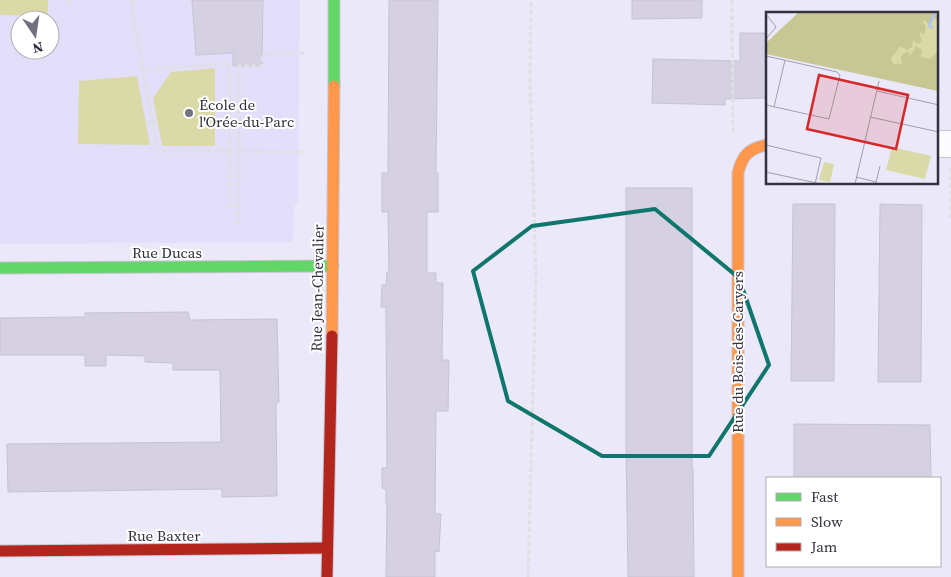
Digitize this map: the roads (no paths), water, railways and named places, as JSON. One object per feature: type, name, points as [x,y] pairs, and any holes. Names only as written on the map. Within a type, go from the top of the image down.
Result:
[{"type":"street","name":"Rue Jean-Chevalier","points":[[327,577],[333,266],[334,0]]},
{"type":"street","points":[[938,144],[951,144]]},
{"type":"street","name":"Rue du Bois-des-Caryers","points":[[738,577],[736,187],[739,165],[745,152],[754,147],[766,145]]},
{"type":"street","name":"Rue Ducas","points":[[0,268],[333,266]]},
{"type":"street","name":"Rue Baxter","points":[[0,551],[327,548]]},
{"type":"place","name":"École de l'Orée-du-Parc","points":[[189,113]]}]
